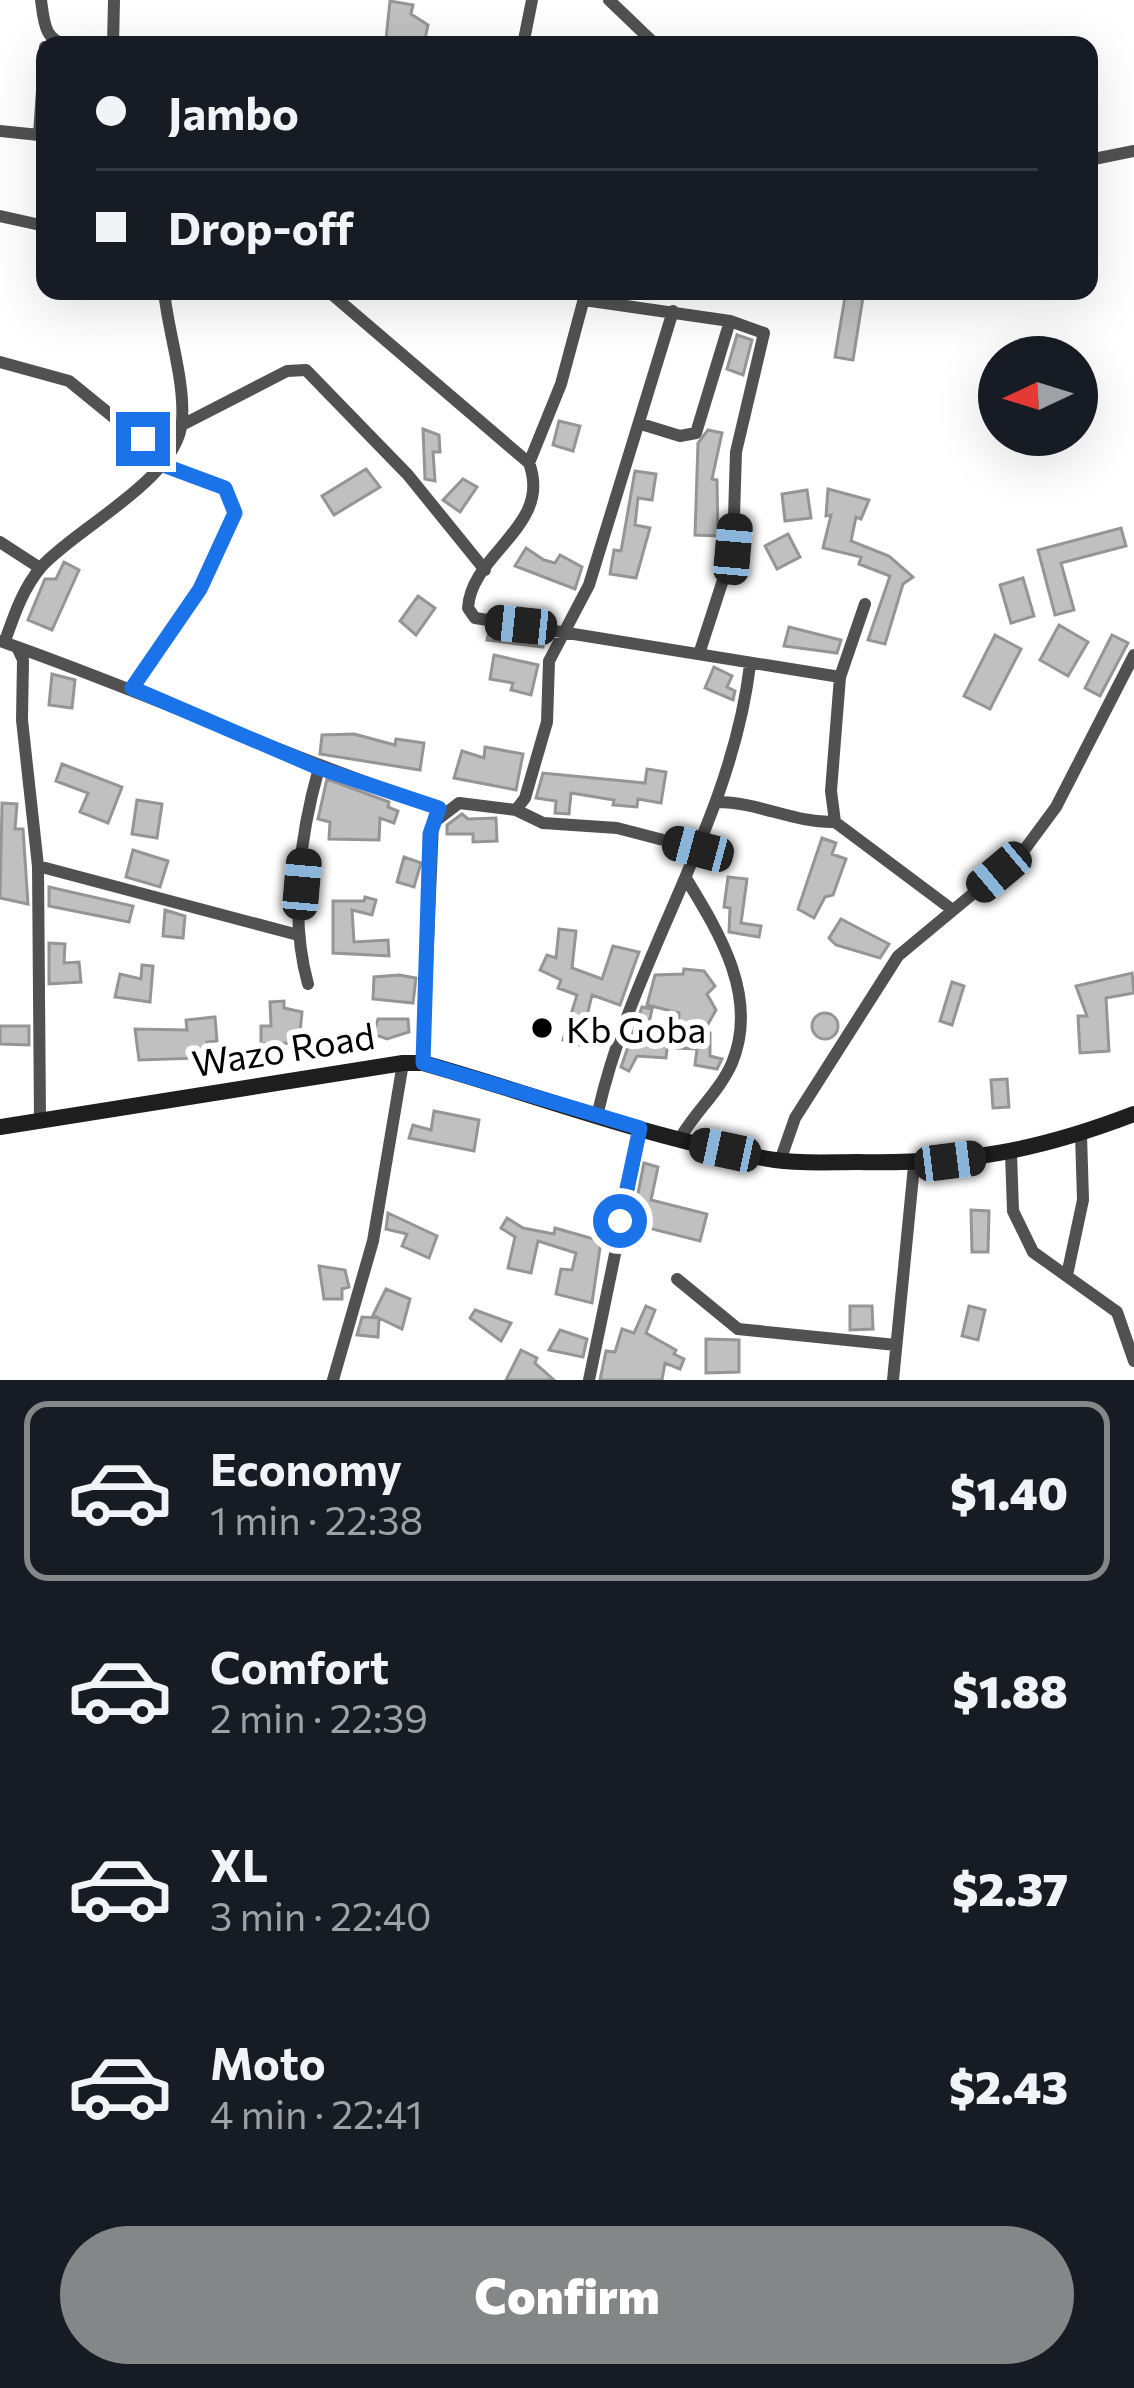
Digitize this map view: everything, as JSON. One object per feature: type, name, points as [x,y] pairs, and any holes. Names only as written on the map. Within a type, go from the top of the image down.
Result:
[{"type":"main road","name":"Wazo Road","points":[[0,1127],[403,1063],[423,1063],[679,1140],[780,1161],[914,1166],[1011,1153],[1134,1114]]},
{"type":"street","points":[[41,0],[45,36]]},
{"type":"street","points":[[113,36],[114,0]]},
{"type":"street","points":[[525,36],[532,0]]},
{"type":"street","points":[[609,0],[647,36]]},
{"type":"street","points":[[0,131],[36,135]]},
{"type":"street","points":[[1098,158],[1134,151]]},
{"type":"street","points":[[0,216],[36,224]]},
{"type":"street","points":[[7,643],[18,603],[40,568],[165,462],[182,425],[165,300]]},
{"type":"street","points":[[339,300],[529,463]]},
{"type":"street","points":[[584,300],[561,384],[529,463],[535,489],[526,514],[468,598],[475,618],[840,677]]},
{"type":"street","points":[[608,300],[760,327],[764,342],[736,452],[733,549],[700,651]]},
{"type":"street","points":[[516,810],[525,798],[547,722],[549,661],[560,631],[589,586],[607,513],[641,424],[673,311]]},
{"type":"street","points":[[641,424],[680,436],[696,433],[730,321]]},
{"type":"street","points":[[0,362],[69,382],[165,462],[225,488],[235,513],[200,589],[132,688]]},
{"type":"street","points":[[182,425],[287,370],[306,370],[408,475],[485,570]]},
{"type":"street","points":[[0,542],[40,568]]},
{"type":"street","points":[[835,822],[831,791],[840,677],[865,604]]},
{"type":"street","points":[[7,643],[132,688],[319,768],[439,808],[430,834],[423,1063]]},
{"type":"street","points":[[7,643],[23,660],[22,720],[38,866],[40,1120]]},
{"type":"street","points":[[780,1161],[795,1118],[847,1043],[881,978],[950,908],[1022,853],[1056,807],[1134,655]]},
{"type":"street","points":[[598,1112],[626,1020],[728,781],[750,665]]},
{"type":"street","points":[[308,985],[298,935],[306,813],[319,768]]},
{"type":"street","points":[[439,814],[470,802],[516,810],[543,823],[617,828],[698,849]]},
{"type":"street","points":[[717,802],[754,805],[802,822],[835,822],[950,908]]},
{"type":"street","points":[[38,866],[298,935]]},
{"type":"street","points":[[679,1140],[731,1064],[740,1036],[739,994],[729,954],[687,880]]},
{"type":"street","points":[[333,1380],[373,1241],[403,1063]]},
{"type":"street","points":[[590,1380],[640,1128]]},
{"type":"street","points":[[1067,1275],[1083,1201],[1081,1134]]},
{"type":"street","points":[[1011,1153],[1013,1211],[1040,1260],[1118,1312],[1134,1361]]},
{"type":"street","points":[[893,1380],[914,1166]]},
{"type":"street","points":[[677,1279],[738,1329],[896,1345]]},
{"type":"building","points":[[390,1],[413,5],[411,14],[428,25],[426,36],[386,36]]},
{"type":"building","points":[[844,300],[863,300],[853,360],[835,357]]},
{"type":"building","points":[[737,335],[752,340],[743,375],[727,369]]},
{"type":"building","points":[[559,421],[580,426],[573,451],[553,445]]},
{"type":"building","points":[[423,429],[439,435],[440,452],[433,452],[435,481],[425,479]]},
{"type":"building","points":[[708,430],[722,433],[712,479],[717,480],[718,536],[695,535],[698,443]]},
{"type":"building","points":[[366,469],[380,487],[334,515],[322,496]]},
{"type":"building","points":[[635,471],[656,474],[652,500],[638,498],[635,525],[650,528],[636,578],[610,574],[614,550],[621,551]]},
{"type":"building","points":[[463,479],[477,487],[460,512],[443,500]]},
{"type":"building","points":[[828,489],[869,500],[861,519],[856,517],[851,541],[889,556],[913,577],[903,584],[885,644],[868,640],[890,576],[859,564],[861,557],[823,548],[831,515],[826,516]]},
{"type":"building","points":[[807,490],[811,518],[785,521],[782,494]]},
{"type":"building","points":[[1121,528],[1126,546],[1061,563],[1074,610],[1055,615],[1038,550]]},
{"type":"building","points":[[788,534],[800,557],[777,569],[765,546]]},
{"type":"building","points":[[526,548],[544,560],[555,563],[560,555],[582,567],[575,589],[515,566]]},
{"type":"building","points":[[64,562],[79,570],[52,630],[28,620],[45,579],[56,579]]},
{"type":"building","points":[[1023,578],[1034,616],[1011,623],[1000,585]]},
{"type":"building","points":[[418,596],[435,608],[416,635],[400,621]]},
{"type":"building","points":[[1059,625],[1088,642],[1068,676],[1040,660]]},
{"type":"building","points":[[789,627],[841,640],[837,653],[784,646]]},
{"type":"building","points":[[489,631],[544,640],[543,647],[487,640]]},
{"type":"building","points":[[995,635],[1021,649],[990,709],[964,696]]},
{"type":"building","points":[[1112,635],[1128,643],[1100,696],[1085,688]]},
{"type":"building","points":[[494,655],[538,665],[531,695],[511,690],[513,683],[490,679]]},
{"type":"building","points":[[714,667],[732,676],[727,687],[735,691],[733,700],[705,688]]},
{"type":"building","points":[[52,674],[75,680],[72,708],[49,705]]},
{"type":"building","points":[[354,734],[395,745],[396,739],[424,743],[420,770],[320,754],[322,735]]},
{"type":"building","points":[[485,747],[523,754],[516,790],[454,778],[462,751],[484,758]]},
{"type":"building","points":[[62,764],[122,787],[108,823],[80,812],[88,793],[56,781]]},
{"type":"building","points":[[647,769],[666,772],[661,803],[638,799],[637,807],[613,805],[614,800],[571,793],[569,814],[555,813],[556,801],[536,798],[543,773],[645,783]]},
{"type":"building","points":[[327,779],[389,802],[388,807],[398,811],[394,823],[380,818],[379,840],[329,839],[330,822],[318,819]]},
{"type":"building","points":[[137,800],[162,804],[157,838],[132,834]]},
{"type":"building","points":[[2,803],[17,804],[15,829],[23,829],[28,904],[0,898]]},
{"type":"building","points":[[462,814],[468,819],[496,818],[497,841],[473,842],[473,834],[447,834],[447,825]]},
{"type":"building","points":[[822,838],[836,843],[832,854],[846,859],[833,895],[825,897],[814,918],[798,909]]},
{"type":"building","points":[[133,850],[168,861],[160,887],[126,877]]},
{"type":"building","points":[[404,857],[421,863],[414,887],[397,882]]},
{"type":"building","points":[[728,877],[747,879],[741,923],[761,926],[759,937],[729,932],[730,908],[724,907]]},
{"type":"building","points":[[49,887],[133,906],[129,922],[49,906]]},
{"type":"building","points":[[365,897],[376,900],[372,915],[352,910],[354,942],[388,940],[389,956],[333,953],[333,901],[364,901]]},
{"type":"building","points":[[165,910],[185,916],[183,938],[163,936]]},
{"type":"building","points":[[841,919],[889,944],[880,958],[836,945],[829,938]]},
{"type":"building","points":[[559,929],[576,931],[572,968],[602,979],[613,946],[639,952],[620,1005],[592,995],[580,1045],[563,1040],[577,995],[558,988],[561,980],[540,970],[547,955],[556,958]]},
{"type":"building","points":[[49,943],[65,944],[64,963],[79,962],[81,982],[49,984]]},
{"type":"building","points":[[142,965],[153,966],[150,1002],[115,997],[120,974],[141,979]]},
{"type":"building","points":[[684,969],[704,971],[715,986],[707,994],[716,1010],[703,1033],[710,1033],[710,1056],[722,1059],[717,1069],[695,1065],[697,1049],[677,1048],[679,1013],[647,1005],[655,975],[683,974]]},
{"type":"building","points":[[1132,973],[1134,993],[1106,998],[1109,1051],[1080,1053],[1078,1016],[1087,1016],[1076,986]]},
{"type":"building","points":[[374,977],[416,978],[413,1003],[373,999]]},
{"type":"building","points":[[952,982],[964,986],[952,1025],[940,1021]]},
{"type":"building","points":[[284,1001],[284,1008],[302,1012],[299,1043],[261,1044],[261,1026],[271,1026],[270,1002]]},
{"type":"building","points":[[642,1007],[652,1009],[646,1038],[668,1041],[666,1058],[637,1056],[629,1071],[621,1067]]},
{"type":"building","points":[[825,1013],[838,1026],[825,1039],[812,1026]]},
{"type":"building","points":[[215,1017],[217,1041],[207,1042],[210,1071],[199,1072],[198,1058],[139,1060],[135,1029],[187,1030],[186,1020]]},
{"type":"building","points":[[378,1019],[408,1019],[409,1032],[387,1039],[373,1034]]},
{"type":"building","points":[[0,1026],[29,1026],[29,1045],[0,1044]]},
{"type":"building","points":[[1007,1079],[1009,1107],[993,1108],[991,1080]]},
{"type":"building","points":[[434,1111],[479,1120],[474,1151],[409,1138],[413,1125],[431,1130]]},
{"type":"building","points":[[644,1163],[658,1167],[651,1200],[707,1214],[700,1241],[632,1224]]},
{"type":"building","points":[[971,1210],[989,1211],[988,1252],[972,1252]]},
{"type":"building","points":[[388,1213],[437,1236],[429,1258],[402,1246],[407,1234],[386,1229]]},
{"type":"building","points":[[507,1218],[523,1228],[554,1234],[555,1228],[601,1241],[592,1303],[556,1294],[561,1269],[572,1270],[576,1253],[538,1241],[531,1273],[508,1268],[515,1237],[501,1228]]},
{"type":"building","points":[[319,1266],[345,1270],[349,1287],[342,1289],[342,1299],[324,1299]]},
{"type":"building","points":[[386,1289],[410,1299],[402,1329],[373,1315]]},
{"type":"building","points":[[646,1306],[655,1310],[646,1333],[676,1350],[674,1354],[684,1359],[680,1369],[665,1363],[662,1380],[600,1380],[606,1351],[615,1352],[622,1329],[634,1333]]},
{"type":"building","points":[[850,1306],[872,1306],[873,1329],[850,1330]]},
{"type":"building","points":[[969,1306],[985,1310],[978,1340],[962,1336]]},
{"type":"building","points":[[475,1310],[511,1323],[501,1341],[470,1318]]},
{"type":"building","points":[[362,1317],[379,1318],[378,1337],[357,1335]]},
{"type":"building","points":[[560,1330],[587,1339],[583,1357],[549,1350]]},
{"type":"building","points":[[706,1339],[739,1340],[739,1372],[706,1373]]},
{"type":"building","points":[[521,1350],[537,1358],[535,1363],[554,1380],[506,1380]]},
{"type":"place","name":"Kb Goba","points":[[542,1028]]},
{"type":"route","points":[[143,439],[166,460],[163,465],[225,488],[235,513],[200,589],[132,688],[319,768],[439,808],[430,834],[423,1063],[640,1128],[620,1221]]}]
